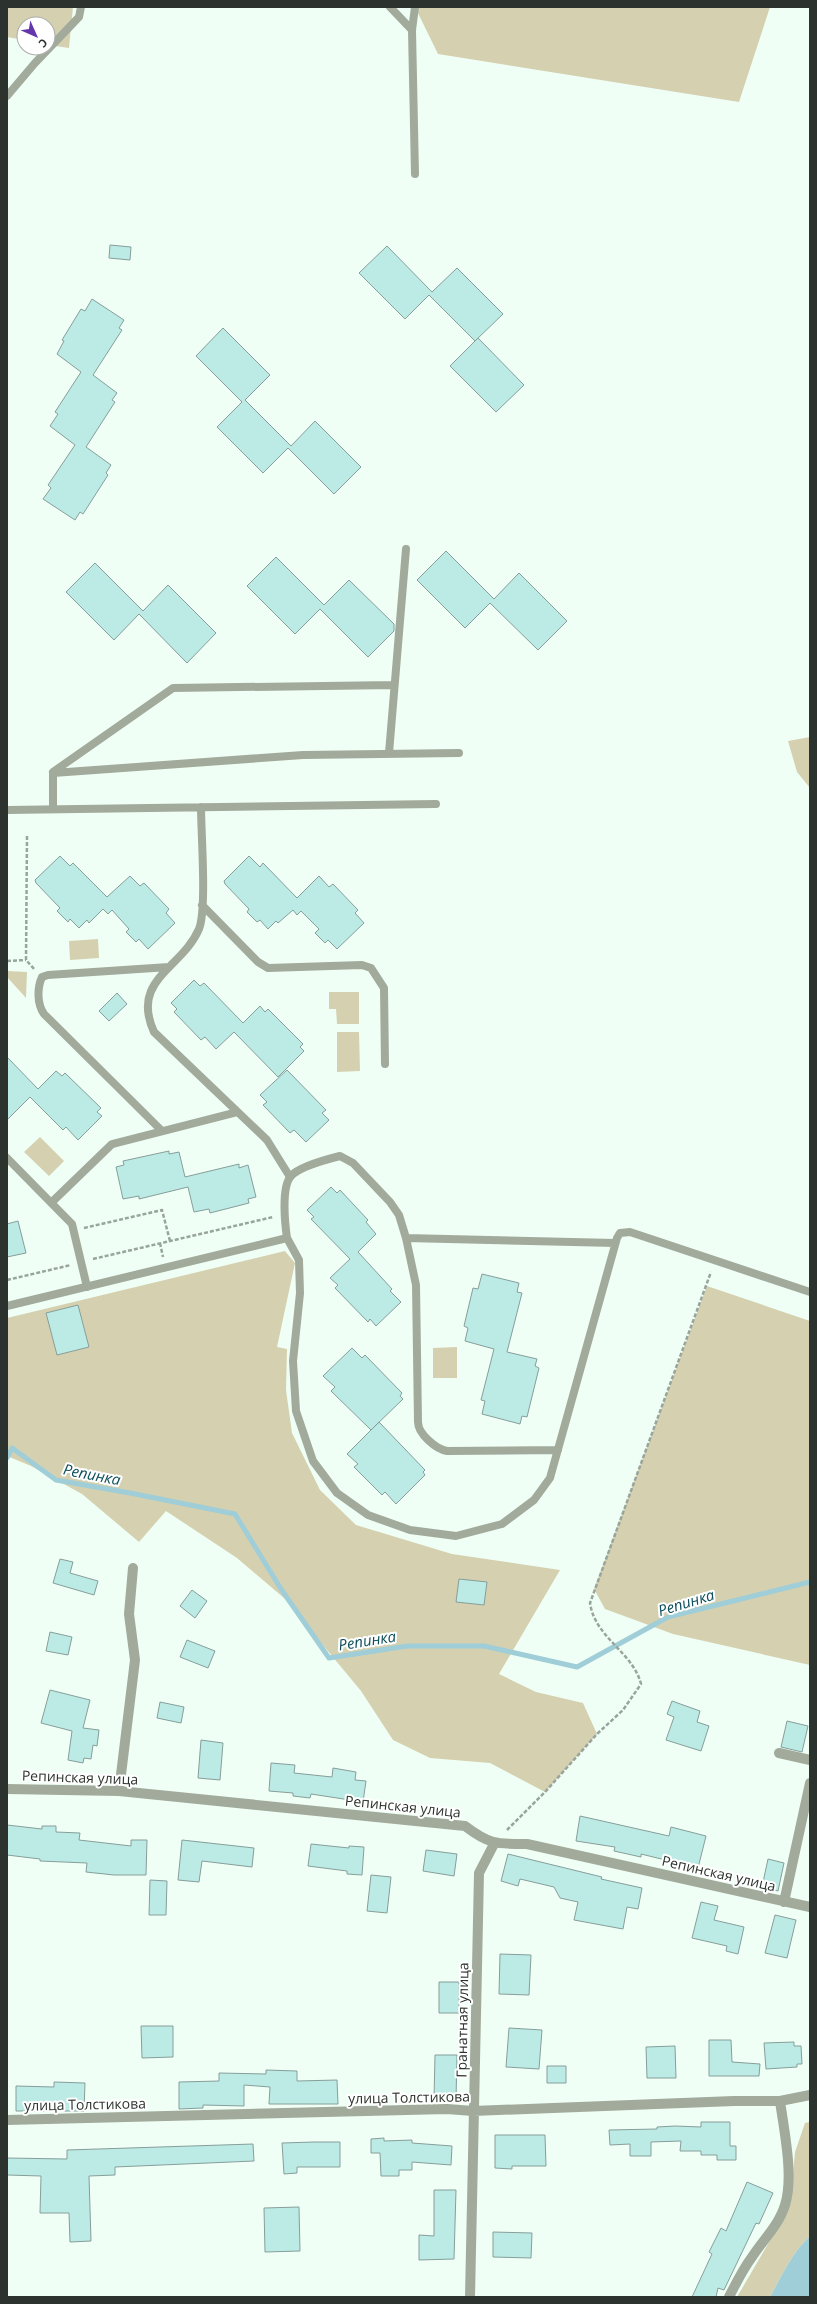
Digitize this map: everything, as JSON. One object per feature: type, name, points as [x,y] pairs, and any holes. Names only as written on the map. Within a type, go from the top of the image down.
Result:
[{"type":"street","points":[[119,1791],[135,1660],[129,1614],[133,1568]]},
{"type":"street","points":[[779,1753],[810,1760]]},
{"type":"street","points":[[784,1902],[810,1783]]},
{"type":"street","name":"Репинская улица","points":[[7,1789],[119,1791],[465,1826],[478,1836],[494,1844],[527,1844],[810,1907]]},
{"type":"street","name":"Гранатная улица","points":[[470,2297],[479,1873],[494,1844]]},
{"type":"street","name":"улица Толстикова","points":[[7,2120],[447,2109],[473,2111],[734,2100],[780,2101],[810,2095]]},
{"type":"street","points":[[729,2297],[753,2255],[761,2247],[775,2226],[785,2205],[788,2170],[780,2101]]},
{"type":"lane","points":[[7,96],[35,63],[79,17],[81,7]]},
{"type":"lane","points":[[390,7],[412,30]]},
{"type":"lane","points":[[415,7],[412,30],[415,174]]},
{"type":"lane","points":[[389,754],[406,549]]},
{"type":"lane","points":[[53,773],[173,688],[394,685]]},
{"type":"lane","points":[[53,773],[302,754],[459,752]]},
{"type":"lane","points":[[53,773],[53,809]]},
{"type":"lane","points":[[7,810],[436,804]]},
{"type":"lane","points":[[201,807],[202,905],[199,928],[188,946],[154,982],[148,999],[147,1017],[154,1032],[267,1140],[290,1177]]},
{"type":"lane","points":[[202,905],[258,962],[268,968],[362,965],[371,968],[384,988],[385,1064]]},
{"type":"lane","points":[[161,1130],[44,1014],[39,1002],[39,984],[42,977],[48,975],[169,967]]},
{"type":"lane","points":[[52,1202],[112,1144],[161,1130],[238,1112]]},
{"type":"lane","points":[[558,1450],[447,1451],[437,1447],[420,1430],[418,1422],[416,1285],[406,1238],[399,1215],[390,1202],[348,1159],[340,1156],[297,1171],[290,1177],[287,1185],[284,1214],[287,1238],[299,1260],[300,1293],[293,1361],[296,1411],[313,1461],[337,1493],[368,1515],[410,1530],[456,1536],[502,1524],[534,1500],[550,1478],[558,1450],[616,1243],[620,1234],[630,1232],[810,1292]]},
{"type":"lane","points":[[7,1158],[68,1218],[74,1231],[87,1287]]},
{"type":"lane","points":[[7,1306],[287,1238]]},
{"type":"lane","points":[[406,1238],[616,1243]]},
{"type":"path","points":[[27,836],[26,960],[42,977]]},
{"type":"path","points":[[7,961],[26,960]]},
{"type":"path","points":[[74,1231],[162,1210],[170,1241]]},
{"type":"path","points":[[7,1280],[284,1214]]},
{"type":"path","points":[[160,1243],[162,1249]]},
{"type":"path","points":[[494,1844],[545,1792],[597,1734],[623,1710],[641,1684],[638,1671],[608,1640],[592,1613],[590,1603],[707,1286]]},
{"type":"shaded area","points":[[7,7],[73,7],[69,48],[56,46],[56,16],[16,16],[16,39],[7,37]]},
{"type":"shaded area","points":[[415,7],[770,7],[739,102],[438,54]]},
{"type":"shaded area","points":[[810,737],[810,788],[797,772],[788,741]]},
{"type":"shaded area","points":[[98,939],[99,958],[70,960],[69,941]]},
{"type":"shaded area","points":[[7,971],[27,972],[26,998],[7,977]]},
{"type":"shaded area","points":[[329,992],[359,992],[359,1024],[337,1024],[336,1009],[329,1009]]},
{"type":"shaded area","points":[[337,1032],[359,1032],[360,1071],[337,1072]]},
{"type":"shaded area","points":[[40,1137],[64,1161],[49,1176],[24,1152]]},
{"type":"shaded area","points":[[285,1251],[295,1263],[277,1347],[287,1349],[286,1390],[292,1433],[320,1490],[356,1525],[452,1554],[560,1570],[499,1674],[536,1692],[583,1703],[597,1734],[545,1792],[490,1763],[430,1758],[393,1740],[361,1691],[284,1598],[237,1558],[166,1511],[139,1542],[82,1494],[31,1466],[7,1456],[7,1318]]},
{"type":"shaded area","points":[[707,1286],[810,1321],[810,1665],[673,1634],[605,1609],[594,1589]]},
{"type":"shaded area","points":[[457,1347],[457,1378],[433,1378],[433,1348]]},
{"type":"shaded area","points":[[810,2122],[810,2236],[798,2249],[770,2297],[737,2297],[772,2237],[791,2196],[795,2152],[805,2123]]},
{"type":"water","points":[[810,2236],[810,2297],[770,2297],[798,2249]]},
{"type":"building","points":[[110,245],[131,247],[130,260],[109,258]]},
{"type":"building","points":[[387,246],[432,292],[457,268],[503,314],[475,341],[429,295],[405,319],[359,273]]},
{"type":"building","points":[[92,299],[124,320],[119,328],[122,330],[93,375],[117,393],[112,400],[115,402],[86,447],[111,465],[106,473],[108,475],[83,514],[80,512],[75,520],[43,499],[51,488],[48,485],[75,445],[50,426],[58,414],[55,412],[81,372],[57,354],[64,341],[62,340],[81,309],[85,311]]},
{"type":"building","points":[[223,328],[270,375],[245,400],[291,446],[315,421],[361,467],[334,494],[288,448],[263,473],[217,427],[242,402],[196,356]]},
{"type":"building","points":[[478,338],[524,385],[496,412],[450,366]]},
{"type":"building","points":[[446,551],[494,599],[519,573],[567,621],[538,650],[490,603],[465,628],[417,580]]},
{"type":"building","points":[[276,557],[324,605],[349,580],[394,624],[394,631],[368,657],[320,609],[295,634],[247,586]]},
{"type":"building","points":[[95,563],[143,611],[168,585],[216,633],[187,663],[139,614],[114,640],[66,592]]},
{"type":"building","points":[[60,856],[70,866],[73,863],[107,897],[130,876],[140,886],[144,883],[169,909],[166,913],[175,923],[148,949],[139,939],[136,942],[126,932],[129,929],[112,910],[108,914],[103,909],[89,923],[87,920],[79,928],[70,919],[68,922],[57,911],[60,908],[36,883],[35,880]]},
{"type":"building","points":[[249,856],[260,867],[263,863],[297,898],[319,876],[329,887],[333,884],[358,910],[355,913],[364,923],[337,949],[328,940],[325,943],[315,933],[319,929],[301,911],[297,915],[293,910],[278,923],[276,921],[268,929],[260,920],[257,922],[247,912],[249,909],[225,884],[224,881]]},
{"type":"building","points":[[194,980],[200,986],[204,983],[243,1023],[260,1006],[265,1012],[268,1009],[303,1044],[300,1047],[304,1051],[278,1077],[234,1032],[216,1049],[205,1037],[201,1040],[174,1012],[177,1009],[171,1003]]},
{"type":"building","points":[[117,993],[127,1004],[109,1021],[99,1011]]},
{"type":"building","points":[[7,1057],[38,1089],[56,1071],[62,1076],[65,1073],[101,1108],[97,1112],[102,1116],[78,1140],[66,1127],[63,1130],[30,1097],[7,1120]]},
{"type":"building","points":[[287,1070],[326,1110],[322,1113],[329,1120],[306,1142],[294,1130],[290,1133],[263,1105],[267,1102],[260,1095]]},
{"type":"building","points":[[169,1151],[169,1154],[179,1152],[185,1177],[239,1164],[239,1168],[248,1165],[256,1197],[248,1199],[249,1203],[210,1213],[209,1209],[194,1212],[188,1187],[139,1199],[139,1196],[123,1199],[116,1167],[124,1165],[123,1161]]},
{"type":"building","points":[[331,1187],[337,1193],[340,1190],[368,1220],[366,1222],[376,1234],[358,1252],[392,1289],[390,1291],[401,1302],[376,1326],[370,1319],[368,1322],[335,1288],[338,1285],[330,1278],[350,1259],[311,1219],[314,1217],[307,1210]]},
{"type":"building","points":[[18,1221],[26,1253],[7,1257],[7,1224]]},
{"type":"building","points":[[482,1274],[519,1283],[517,1292],[522,1293],[507,1352],[537,1359],[535,1366],[539,1368],[527,1417],[522,1416],[520,1424],[482,1414],[485,1401],[481,1400],[494,1349],[465,1341],[468,1328],[464,1326],[473,1288],[478,1289]]},
{"type":"building","points":[[78,1305],[89,1347],[57,1355],[46,1313]]},
{"type":"building","points":[[352,1348],[362,1358],[365,1355],[402,1393],[400,1396],[403,1399],[371,1430],[331,1391],[335,1387],[323,1376]]},
{"type":"building","points":[[379,1422],[425,1470],[423,1472],[425,1475],[396,1504],[385,1492],[382,1495],[354,1467],[358,1464],[347,1454]]},
{"type":"building","points":[[60,1559],[73,1562],[70,1573],[98,1581],[94,1595],[53,1583]]},
{"type":"building","points":[[459,1579],[487,1582],[484,1605],[456,1602]]},
{"type":"building","points":[[192,1590],[207,1601],[195,1618],[180,1606]]},
{"type":"building","points":[[50,1632],[72,1637],[68,1655],[46,1651]]},
{"type":"building","points":[[187,1640],[215,1651],[208,1668],[180,1657]]},
{"type":"building","points":[[50,1690],[90,1700],[83,1728],[99,1730],[97,1746],[93,1745],[91,1759],[84,1758],[83,1763],[68,1760],[72,1731],[41,1723]]},
{"type":"building","points":[[672,1701],[700,1711],[697,1722],[709,1726],[701,1751],[666,1740],[674,1717],[667,1714]]},
{"type":"building","points":[[160,1702],[184,1707],[181,1723],[157,1718]]},
{"type":"building","points":[[787,1721],[808,1726],[802,1752],[781,1747]]},
{"type":"building","points":[[201,1740],[223,1743],[220,1780],[198,1778]]},
{"type":"building","points":[[271,1763],[295,1765],[294,1773],[332,1777],[333,1768],[356,1772],[355,1780],[366,1781],[363,1802],[311,1794],[310,1798],[293,1796],[293,1793],[269,1791]]},
{"type":"building","points":[[580,1816],[669,1836],[671,1827],[706,1836],[698,1868],[641,1854],[641,1857],[614,1851],[615,1847],[576,1841]]},
{"type":"building","points":[[7,1825],[42,1829],[42,1826],[56,1826],[56,1832],[80,1833],[79,1840],[131,1846],[131,1840],[147,1840],[146,1875],[114,1875],[86,1872],[87,1863],[40,1861],[40,1859],[7,1855]]},
{"type":"building","points":[[182,1840],[254,1848],[252,1867],[202,1861],[199,1882],[178,1880]]},
{"type":"building","points":[[311,1844],[349,1848],[349,1846],[364,1847],[362,1875],[347,1874],[347,1871],[308,1866]]},
{"type":"building","points":[[426,1850],[457,1854],[454,1876],[423,1871]]},
{"type":"building","points":[[508,1854],[602,1877],[601,1879],[642,1888],[638,1909],[627,1907],[623,1929],[574,1920],[578,1902],[560,1898],[554,1887],[520,1879],[518,1886],[501,1881]]},
{"type":"building","points":[[768,1859],[784,1863],[778,1891],[762,1887]]},
{"type":"building","points":[[371,1875],[391,1877],[387,1913],[367,1911]]},
{"type":"building","points":[[150,1880],[167,1881],[166,1915],[149,1915]]},
{"type":"building","points":[[701,1902],[718,1906],[714,1920],[744,1927],[738,1954],[726,1951],[727,1946],[692,1938]]},
{"type":"building","points":[[775,1915],[796,1920],[787,1958],[765,1953]]},
{"type":"building","points":[[500,1954],[531,1955],[529,1995],[499,1994]]},
{"type":"building","points":[[439,1982],[459,1982],[459,2013],[439,2013]]},
{"type":"building","points":[[141,2026],[173,2026],[173,2057],[142,2058]]},
{"type":"building","points":[[509,2028],[542,2030],[539,2069],[506,2067]]},
{"type":"building","points":[[709,2040],[731,2040],[732,2062],[760,2064],[759,2076],[709,2076]]},
{"type":"building","points":[[794,2042],[794,2046],[801,2046],[802,2064],[797,2064],[797,2067],[766,2069],[764,2043]]},
{"type":"building","points":[[675,2046],[676,2078],[647,2078],[646,2047]]},
{"type":"building","points":[[435,2055],[457,2055],[456,2100],[434,2099]]},
{"type":"building","points":[[547,2066],[566,2066],[566,2083],[547,2083]]},
{"type":"building","points":[[266,2070],[297,2071],[297,2081],[337,2080],[338,2104],[269,2104],[270,2087],[244,2085],[244,2106],[203,2105],[203,2108],[179,2109],[179,2082],[219,2081],[219,2073],[266,2074]]},
{"type":"building","points":[[54,2082],[85,2083],[84,2111],[16,2111],[16,2086],[54,2087]]},
{"type":"building","points":[[701,2122],[730,2122],[730,2146],[736,2146],[736,2160],[717,2160],[717,2155],[701,2155],[701,2151],[680,2151],[681,2141],[651,2142],[651,2156],[630,2156],[630,2144],[610,2145],[609,2130],[657,2129],[657,2127],[675,2126],[701,2127]]},
{"type":"building","points":[[495,2135],[545,2135],[546,2166],[512,2166],[512,2169],[495,2168]]},
{"type":"building","points":[[384,2138],[384,2141],[412,2140],[412,2143],[452,2146],[451,2165],[412,2162],[412,2170],[399,2170],[399,2176],[381,2176],[380,2153],[371,2153],[371,2139]]},
{"type":"building","points":[[340,2142],[340,2167],[297,2167],[297,2173],[284,2174],[282,2143]]},
{"type":"building","points":[[253,2144],[254,2161],[115,2167],[115,2175],[89,2176],[91,2241],[70,2242],[69,2213],[40,2213],[41,2176],[7,2175],[7,2158],[67,2159],[67,2150]]},
{"type":"building","points":[[747,2182],[773,2193],[759,2224],[756,2223],[724,2290],[718,2288],[716,2297],[692,2297],[712,2254],[709,2252],[721,2228],[726,2231]]},
{"type":"building","points":[[434,2190],[456,2190],[454,2259],[419,2260],[419,2235],[434,2236]]},
{"type":"building","points":[[299,2207],[300,2251],[265,2252],[264,2208]]},
{"type":"building","points":[[493,2232],[532,2233],[531,2258],[493,2257]]},
{"type":"waterway","name":"Репинка","points":[[7,1458],[12,1448],[56,1480],[235,1514],[281,1589],[329,1658],[407,1646],[484,1646],[577,1667],[668,1617],[810,1582]]}]
